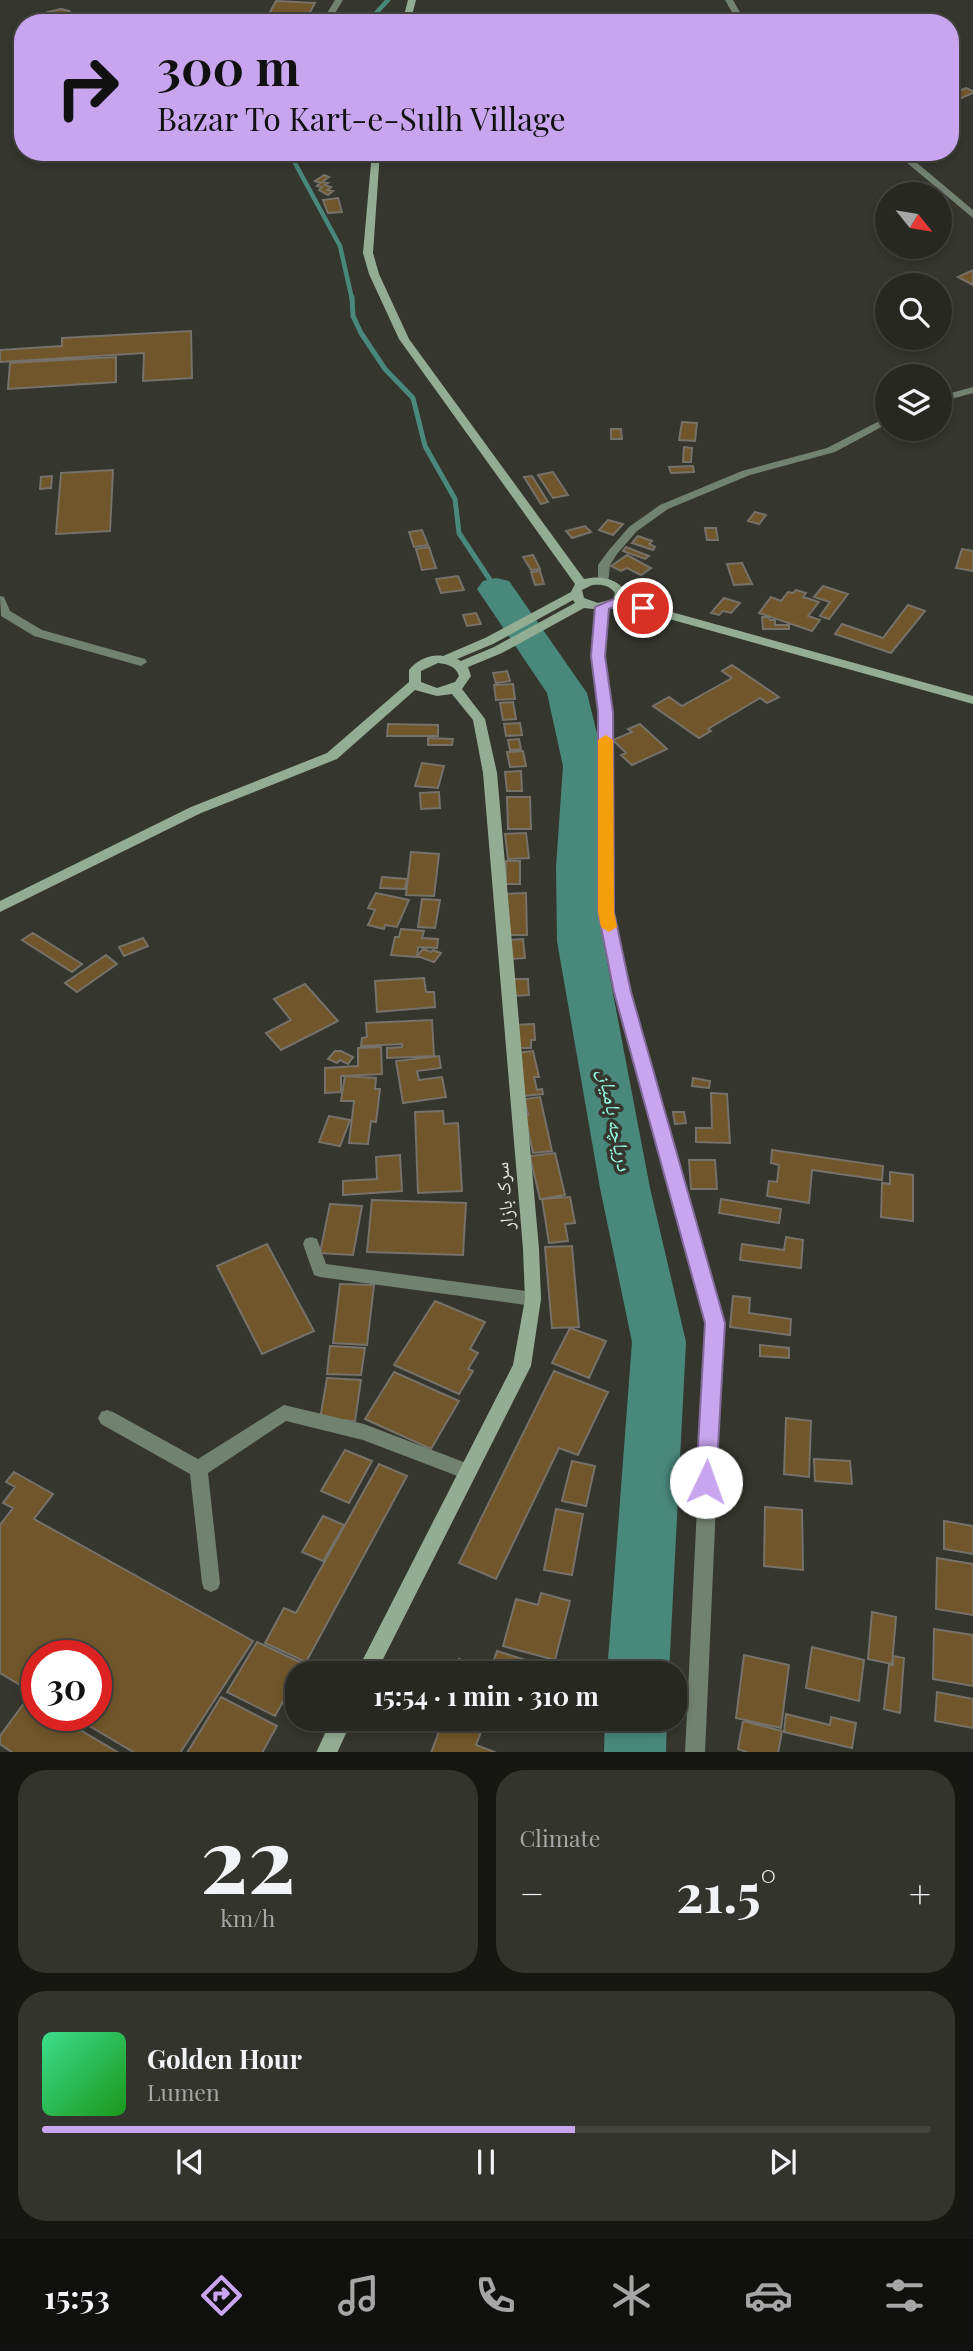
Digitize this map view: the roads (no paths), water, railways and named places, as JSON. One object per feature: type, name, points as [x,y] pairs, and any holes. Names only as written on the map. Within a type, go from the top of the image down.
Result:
[{"type":"main road","points":[[375,161],[368,253],[374,274],[404,340],[580,594],[602,607],[618,601],[973,700]]},
{"type":"main road","points":[[460,666],[604,581],[619,589],[618,601]]},
{"type":"main road","points":[[444,660],[460,666],[464,671],[464,681],[455,689],[432,692],[415,683],[413,674],[419,666],[430,660],[444,660],[493,646]]},
{"type":"main road","points":[[0,907],[196,810],[332,756],[415,683]]},
{"type":"main road","name":"سرک بازار","points":[[372,1661],[522,1366],[533,1299],[491,773],[479,719],[455,689]]},
{"type":"main road","points":[[326,1752],[336,1731]]},
{"type":"street","points":[[909,161],[973,215]]},
{"type":"street","points":[[952,396],[973,390]]},
{"type":"street","points":[[604,581],[604,565],[612,552],[634,528],[663,507],[746,473],[831,450],[875,426]]},
{"type":"street","points":[[0,600],[5,612],[38,634],[141,662]]},
{"type":"street","points":[[602,607],[598,656],[606,712],[606,912],[622,992],[715,1323],[703,1534],[695,1752]]},
{"type":"street","points":[[311,1244],[320,1270],[533,1299]]},
{"type":"street","points":[[199,1469],[284,1413],[364,1432],[468,1472]]},
{"type":"street","points":[[107,1418],[199,1469]]},
{"type":"street","points":[[199,1469],[211,1583]]},
{"type":"waterway","points":[[375,14],[388,0]]},
{"type":"waterway","points":[[294,161],[340,246],[352,299]]},
{"type":"waterway","points":[[352,297],[353,316],[361,333],[385,369],[413,398],[425,446],[455,499],[459,533],[496,589]]},
{"type":"waterway","name":"دریاچه بامیان","points":[[496,589],[567,693],[584,766],[578,867],[580,941],[625,1188],[659,1342],[639,1661]]},
{"type":"waterway","name":"دریاچه بامیان","points":[[635,1752],[636,1731]]}]
